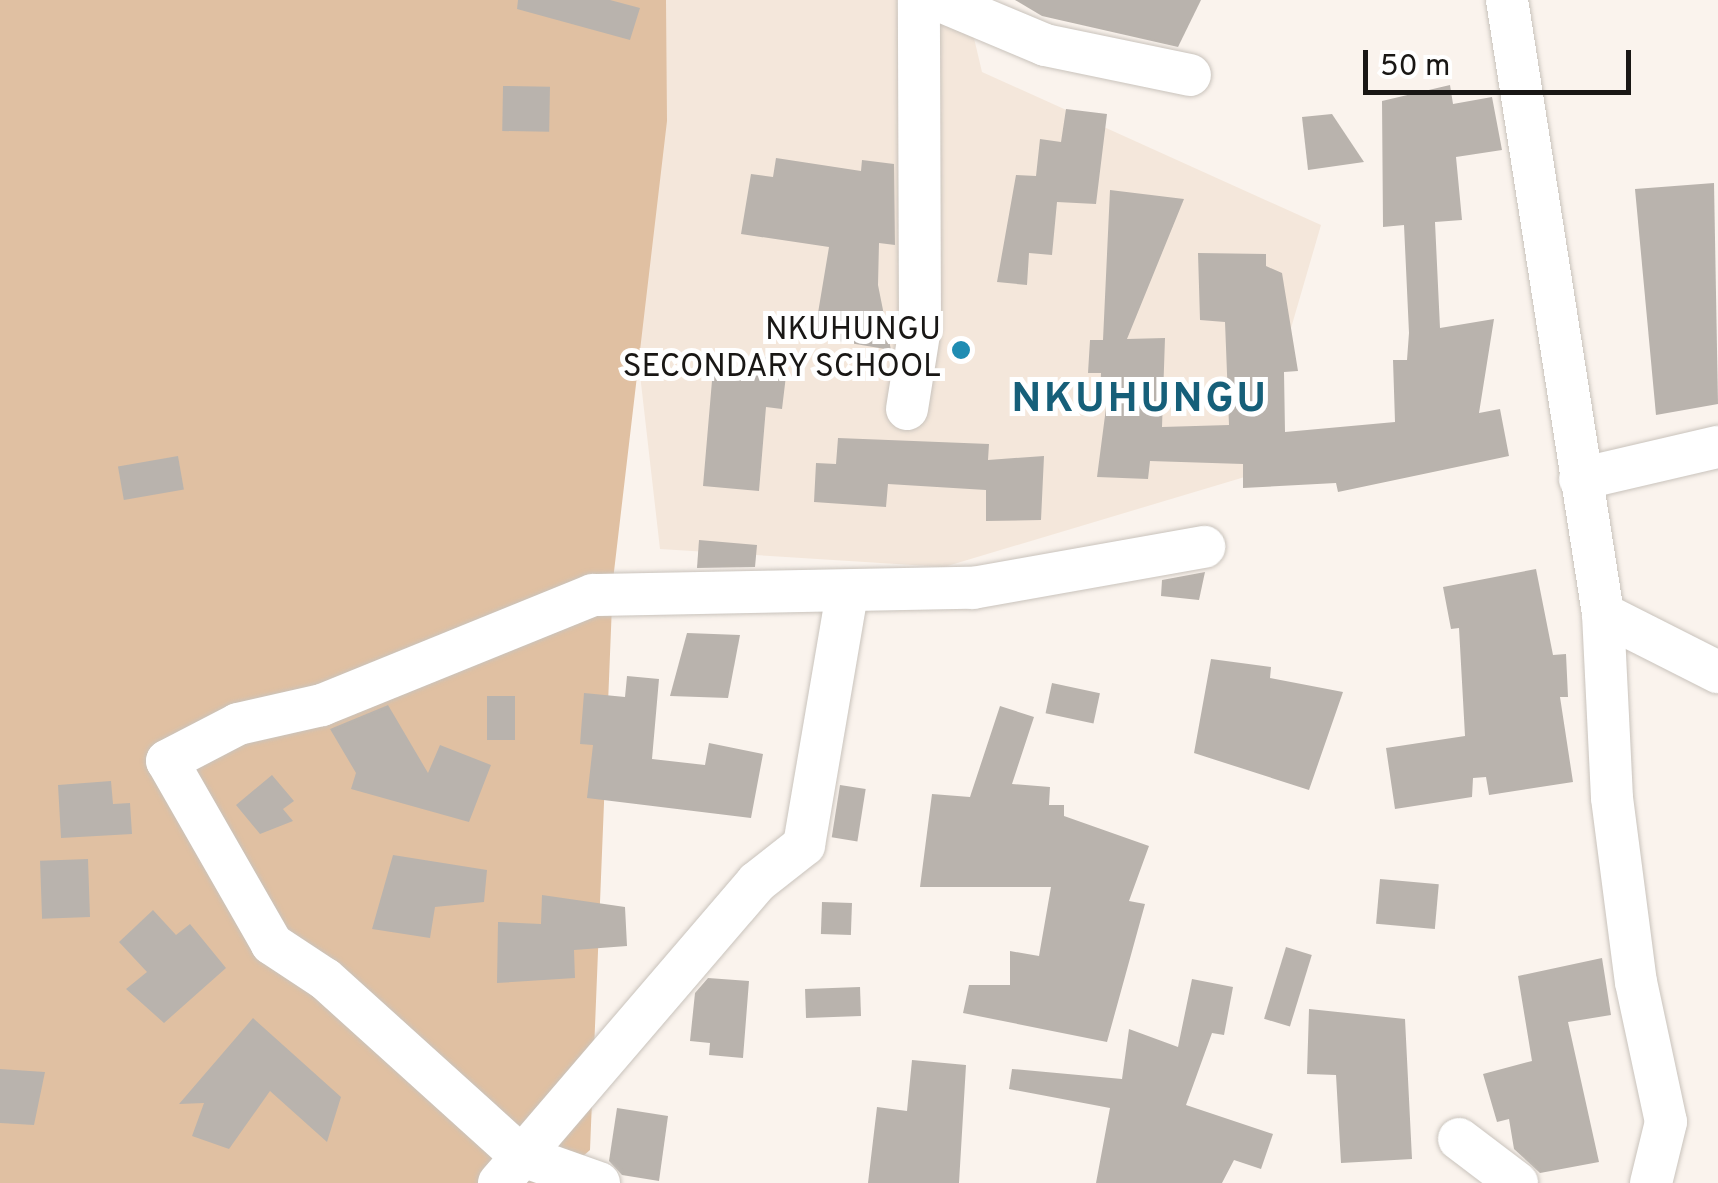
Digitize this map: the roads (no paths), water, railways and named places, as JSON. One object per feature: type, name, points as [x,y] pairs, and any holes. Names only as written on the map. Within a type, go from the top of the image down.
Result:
[{"type":"street","points":[[907,409],[920,328],[919,0]]},
{"type":"street","points":[[938,0],[1045,45],[1190,75]]},
{"type":"street","points":[[1506,0],[1602,614],[1614,816],[1666,1122],[1651,1183]]},
{"type":"street","points":[[1580,478],[1718,447]]},
{"type":"street","points":[[599,1183],[509,1169],[325,979],[272,944],[167,761],[238,724],[322,705],[593,595],[973,588],[1204,548]]},
{"type":"street","points":[[509,1169],[758,882],[804,845],[846,593]]},
{"type":"street","points":[[1602,614],[1718,672]]},
{"type":"street","points":[[1460,1139],[1518,1183]]},
{"type":"place","name":"NKUHUNGU SECONDARY SCHOOL","points":[[961,350]]},
{"type":"district","name":"NKUHUNGU","points":[[1140,401]]}]
